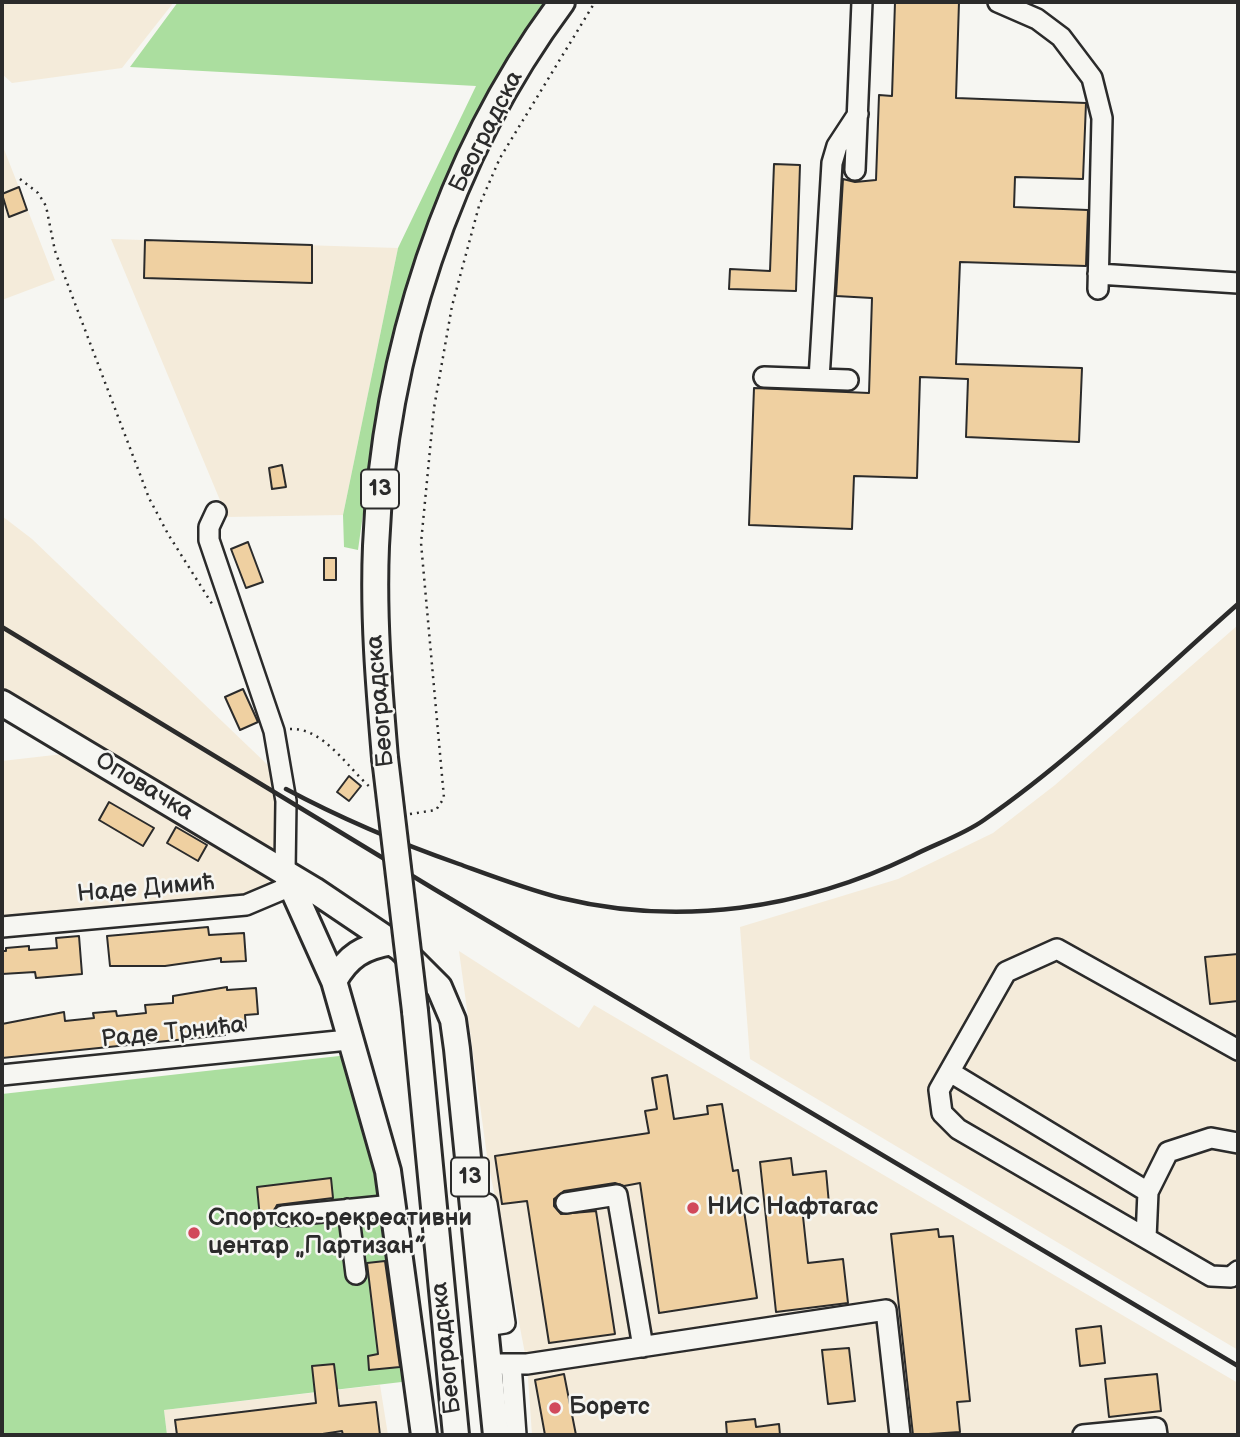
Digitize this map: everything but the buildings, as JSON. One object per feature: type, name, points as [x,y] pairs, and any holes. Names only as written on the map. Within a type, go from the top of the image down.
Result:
[{"type":"main road","name":"Београдска","points":[[456,1435],[415,1011],[385,758],[375,625],[376,546],[387,433],[402,356],[427,270],[465,171],[517,72],[562,2]]},
{"type":"main road","name":"Оповачка","points":[[2,703],[288,879]]},
{"type":"main road","name":"13","points":[[288,879],[392,942],[423,968],[439,987],[453,1020],[486,1326],[500,1364],[496,1435]]},
{"type":"main road","points":[[288,879],[334,981],[348,1040],[388,1171],[424,1435]]},
{"type":"main road","points":[[334,981],[351,957],[374,945],[392,942]]},
{"type":"street","points":[[855,170],[862,2]]},
{"type":"street","points":[[998,2],[1037,19],[1061,37],[1092,78],[1102,118],[1098,281],[1238,283]]},
{"type":"street","points":[[819,379],[832,163],[837,146],[858,114]]},
{"type":"street","points":[[764,377],[848,380]]},
{"type":"street","points":[[216,512],[209,527],[209,540],[274,731],[286,801],[288,879]]},
{"type":"street","name":"Наде Димић","points":[[2,927],[246,905],[288,879]]},
{"type":"street","points":[[1236,1278],[1211,1276],[958,1129],[942,1113],[939,1090],[1006,972],[1057,949],[1238,1050]]},
{"type":"street","name":"Раде Трнића","points":[[2,1075],[348,1040]]},
{"type":"street","points":[[950,1072],[1148,1192]]},
{"type":"street","points":[[1146,1238],[1148,1192],[1168,1152],[1211,1138],[1238,1143]]},
{"type":"street","points":[[566,1203],[617,1195],[643,1347]]},
{"type":"street","points":[[283,1216],[393,1205]]},
{"type":"street","points":[[486,1326],[505,1323],[487,1205]]},
{"type":"street","points":[[348,1209],[356,1274]]},
{"type":"street","points":[[516,1435],[500,1364],[527,1364],[886,1310],[897,1435]]},
{"type":"street","points":[[1083,1435],[1156,1428],[1157,1435]]},
{"type":"path","points":[[405,812],[412,815],[436,810],[444,798],[421,543],[434,408],[452,306],[479,206],[500,158],[595,2]]},
{"type":"path","points":[[20,179],[38,193],[46,205],[55,251],[149,498],[168,534],[216,609]]},
{"type":"path","points":[[274,731],[299,729],[341,753],[377,792]]},
{"type":"shaded area","points":[[2,2],[174,2],[122,68],[12,83],[2,74]]},
{"type":"shaded area","points":[[2,144],[55,280],[2,300]]},
{"type":"shaded area","points":[[111,239],[398,248],[343,515],[227,517]]},
{"type":"shaded area","points":[[2,516],[32,539],[274,771],[279,805],[275,851],[272,852],[2,691]]},
{"type":"shaded area","points":[[1238,625],[1238,1350],[750,1059],[740,927],[898,879],[993,833],[1055,785]]},
{"type":"shaded area","points":[[63,754],[259,869],[271,884],[242,899],[2,919],[2,761]]},
{"type":"shaded area","points":[[459,951],[579,1028],[594,1005],[1238,1383],[1238,1435],[532,1435],[527,1364],[487,1156]]},
{"type":"shaded area","points":[[380,1385],[388,1435],[167,1435],[164,1410]]},
{"type":"green space","points":[[178,2],[546,2],[492,86],[429,223],[406,285],[373,442],[358,550],[344,547],[343,515],[398,248],[476,86],[130,67]]},
{"type":"green space","name":"Спортско-рекреативни центар „Партизан”","points":[[348,1055],[378,1175],[379,1212],[393,1253],[410,1381],[164,1410],[167,1435],[2,1435],[2,1094]]},
{"type":"railway","points":[[286,789],[415,848],[561,898],[606,907],[651,911],[740,908],[784,900],[870,874],[976,825],[1050,770],[1238,604]]},
{"type":"railway","points":[[2,627],[434,889],[1238,1366]]},
{"type":"place","name":"НИС Нафтагас","points":[[693,1208]]},
{"type":"place","name":"Спортско-рекреативни центар „Партизан”","points":[[194,1233]]},
{"type":"place","name":"Боретс","points":[[555,1408]]}]
